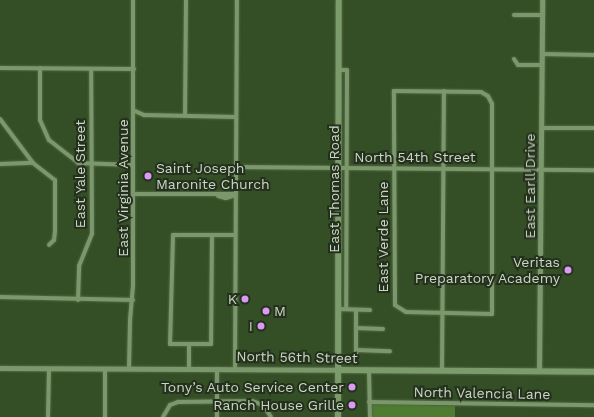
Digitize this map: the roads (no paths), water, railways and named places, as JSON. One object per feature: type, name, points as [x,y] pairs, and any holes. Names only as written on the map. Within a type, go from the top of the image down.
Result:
[{"type":"main road","name":"East Thomas Road","points":[[338,417],[340,0]]},
{"type":"main road","name":"North 56th Street","points":[[338,370],[594,372]]},
{"type":"street","name":"East Virginia Avenue","points":[[129,369],[130,320],[133,300],[133,165],[135,111],[133,0]]},
{"type":"street","name":"East Virginia Avenue","points":[[134,6],[136,0]]},
{"type":"street","points":[[185,116],[186,0]]},
{"type":"street","points":[[235,368],[237,0]]},
{"type":"street","name":"East Earll Drive","points":[[539,371],[542,169],[542,0]]},
{"type":"street","points":[[514,15],[542,15]]},
{"type":"street","points":[[542,54],[594,54]]},
{"type":"street","points":[[514,59],[518,65],[542,65]]},
{"type":"street","points":[[0,68],[134,69]]},
{"type":"street","points":[[40,68],[40,120],[42,131],[49,140],[74,161],[91,164],[133,165]]},
{"type":"street","name":"East Yale Street","points":[[78,300],[79,266],[92,233],[91,69]]},
{"type":"street","name":"East Thomas Road","points":[[339,70],[347,70],[346,309]]},
{"type":"street","name":"East Verde Lane","points":[[443,313],[399,310],[393,297],[394,91],[444,92]]},
{"type":"street","points":[[442,370],[444,92],[481,92],[488,96],[492,104],[492,314],[443,313]]},
{"type":"street","points":[[135,111],[144,115],[236,117]]},
{"type":"street","points":[[0,119],[33,163],[55,180],[55,231],[54,240],[49,245]]},
{"type":"street","points":[[542,128],[594,128]]},
{"type":"street","points":[[0,164],[33,163]]},
{"type":"street","name":"North 54th Street","points":[[236,167],[594,170]]},
{"type":"street","points":[[133,194],[212,194],[222,195],[226,198],[236,194]]},
{"type":"street","points":[[212,235],[211,344],[170,344],[173,235],[212,235],[236,235]]},
{"type":"street","points":[[0,298],[133,300]]},
{"type":"street","points":[[338,309],[370,310]]},
{"type":"street","points":[[356,310],[356,360]]},
{"type":"street","points":[[356,328],[383,328]]},
{"type":"street","points":[[189,345],[189,369]]},
{"type":"street","points":[[356,350],[390,351]]},
{"type":"street","name":"North 56th Street","points":[[0,368],[235,368],[338,370]]},
{"type":"street","points":[[48,417],[49,369]]},
{"type":"street","points":[[105,369],[105,417]]},
{"type":"street","points":[[217,369],[218,417]]},
{"type":"street","points":[[369,370],[370,417]]},
{"type":"street","points":[[164,417],[170,405],[178,402],[255,402],[266,407],[271,417]]},
{"type":"street","name":"North Valencia Lane","points":[[369,402],[594,405]]},
{"type":"place","name":"Saint Joseph Maronite Church","points":[[148,176]]},
{"type":"place","name":"Veritas Preparatory Academy","points":[[568,270]]},
{"type":"place","name":"K","points":[[245,299]]},
{"type":"place","name":"M","points":[[266,311]]},
{"type":"place","name":"I","points":[[261,326]]},
{"type":"place","name":"Tony’s Auto Service Center","points":[[352,387]]},
{"type":"place","name":"Ranch House Grille","points":[[352,405]]}]
